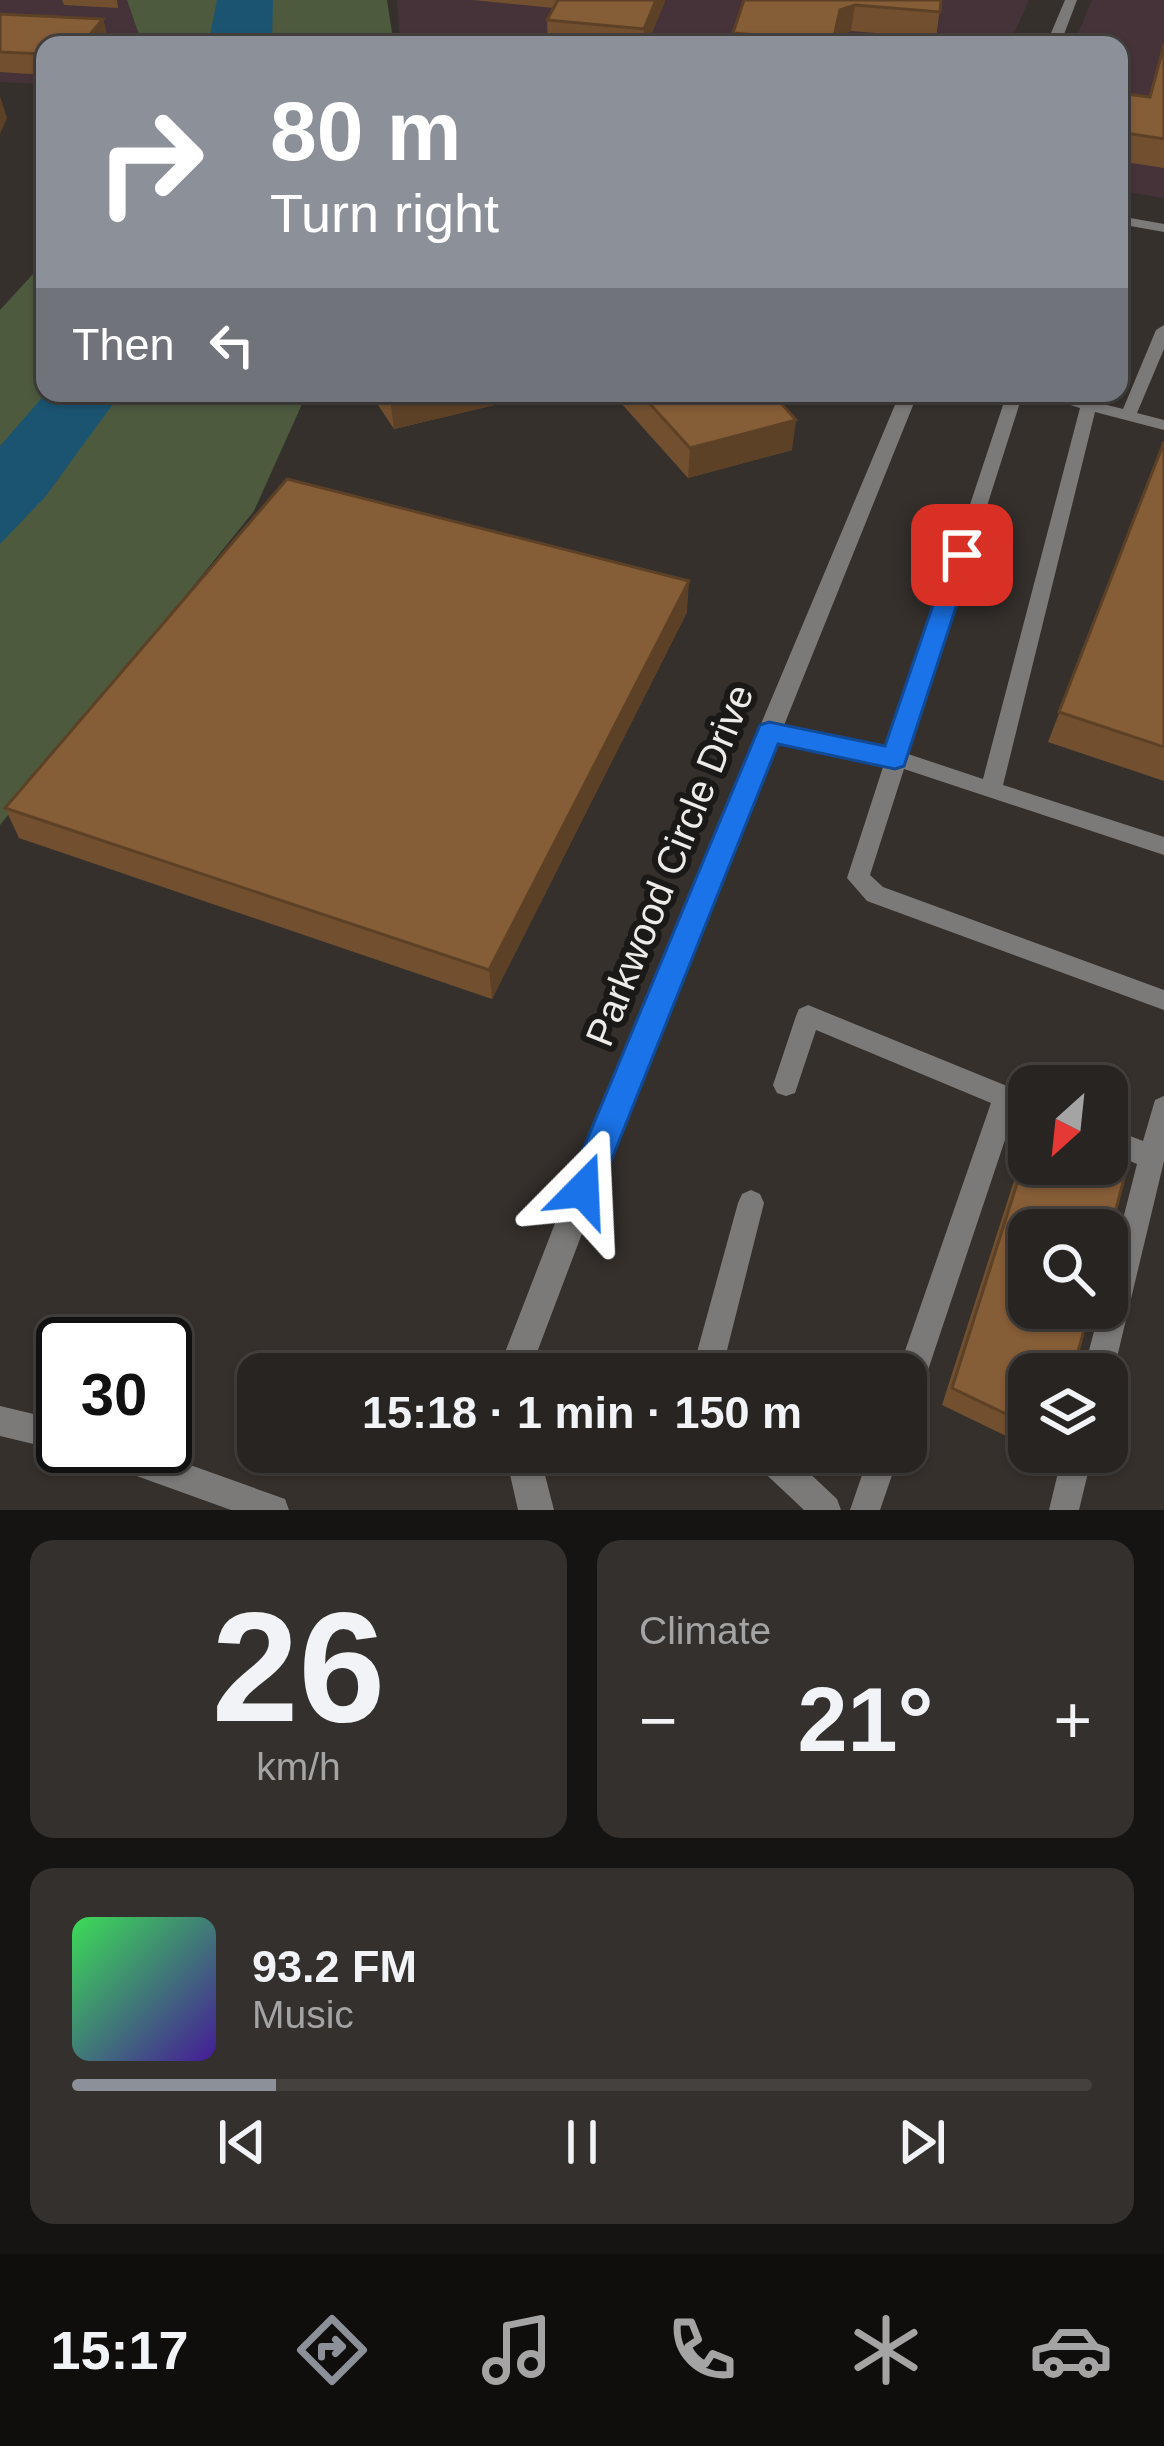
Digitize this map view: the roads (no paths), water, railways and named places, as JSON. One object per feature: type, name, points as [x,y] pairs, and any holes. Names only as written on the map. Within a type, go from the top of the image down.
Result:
[{"type":"street","points":[[1057,36],[1071,0]]},
{"type":"street","name":"Parkwood Circle Drive","points":[[521,1353],[614,1107],[905,402]]},
{"type":"street","points":[[527,1473],[536,1510]]},
{"type":"lane","points":[[1128,221],[1164,227]]},
{"type":"lane","points":[[1128,416],[1164,330]]},
{"type":"lane","points":[[1012,402],[858,878],[875,894],[1164,1000]]},
{"type":"lane","points":[[1077,402],[1164,425]]},
{"type":"lane","points":[[991,789],[1089,405]]},
{"type":"lane","points":[[769,732],[895,758],[1164,847]]},
{"type":"lane","points":[[786,1085],[808,1016],[1008,1098]]},
{"type":"lane","points":[[1104,1353],[1154,1190],[1151,1157],[1164,1108]]},
{"type":"lane","points":[[920,1353],[1008,1128]]},
{"type":"lane","points":[[1128,1148],[1151,1157]]},
{"type":"lane","points":[[712,1353],[752,1203]]},
{"type":"lane","points":[[0,1421],[36,1430]]},
{"type":"lane","points":[[171,1473],[274,1510]]},
{"type":"lane","points":[[787,1473],[826,1510]]},
{"type":"lane","points":[[865,1510],[878,1473]]},
{"type":"lane","points":[[1064,1510],[1073,1473]]},
{"type":"water","points":[[217,0],[273,0],[272,36],[210,36]]},
{"type":"water","points":[[38,402],[114,402],[45,497],[0,544],[0,446]]}]
